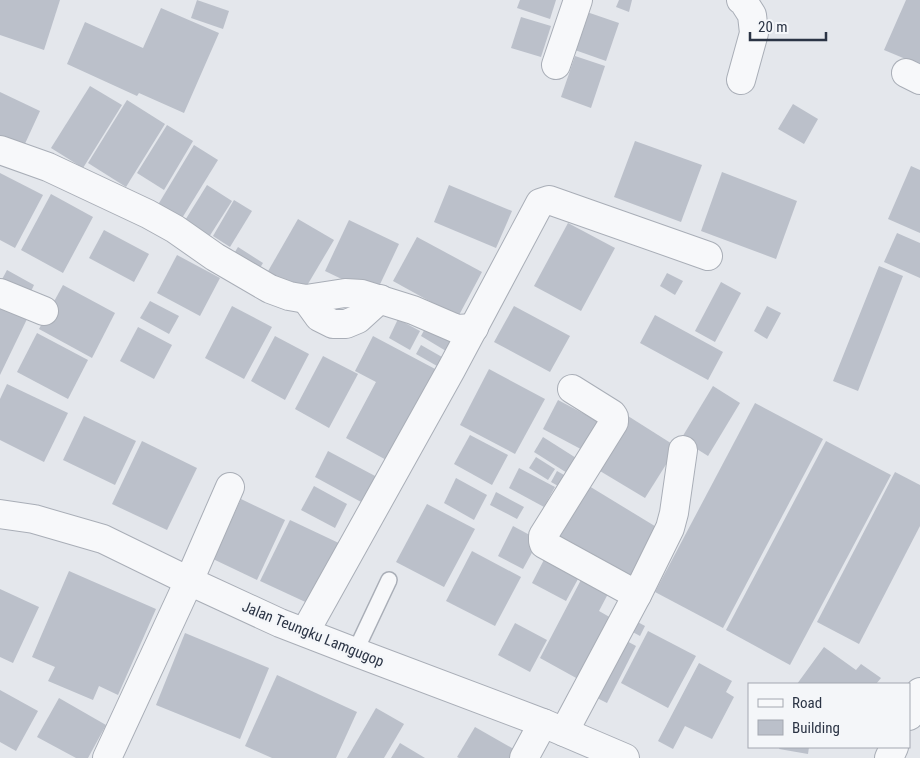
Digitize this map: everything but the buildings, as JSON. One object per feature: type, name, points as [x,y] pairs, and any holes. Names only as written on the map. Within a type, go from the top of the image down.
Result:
[{"type":"street","points":[[556,65],[578,0]]},
{"type":"street","points":[[741,0],[752,14],[754,33],[741,80]]},
{"type":"street","points":[[0,150],[48,167],[141,210],[175,229],[215,257],[270,289],[288,296],[306,299],[345,292],[362,294],[413,310],[457,329],[474,328]]},
{"type":"street","points":[[305,632],[474,328],[540,203],[550,200],[708,256]]},
{"type":"street","points":[[0,292],[44,311]]},
{"type":"street","points":[[572,390],[612,414],[614,422],[544,536],[543,541],[544,544],[637,596]]},
{"type":"street","points":[[524,758],[553,728],[637,596],[670,528],[683,450]]},
{"type":"street","points":[[107,758],[189,581],[230,487]]},
{"type":"street","name":"Jalan Teungku Lamgugop","points":[[0,514],[34,519],[103,539],[280,623],[553,728],[625,758]]},
{"type":"street","points":[[910,714],[920,692]]},
{"type":"lane","points":[[355,652],[389,580]]}]
